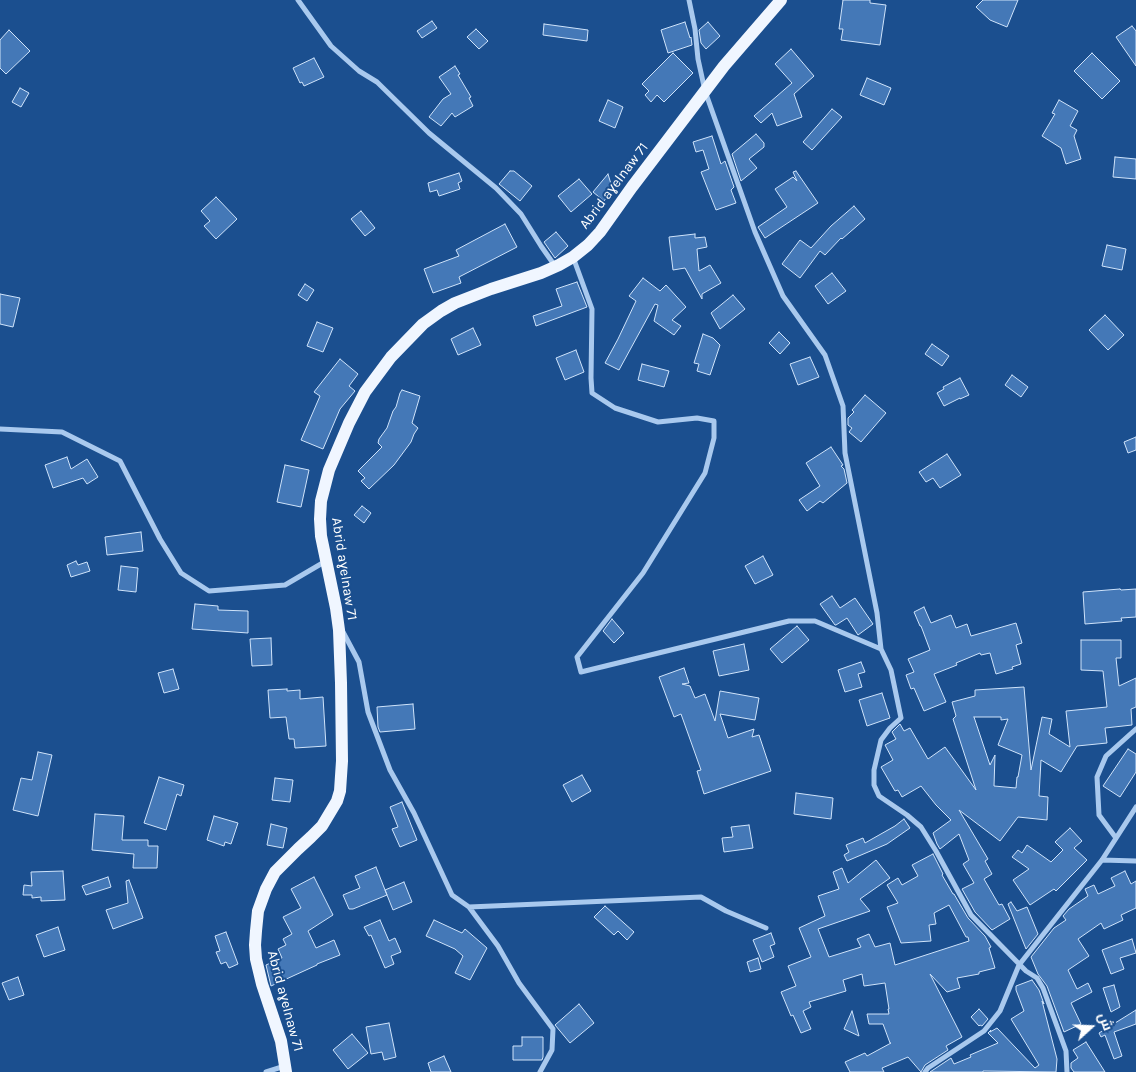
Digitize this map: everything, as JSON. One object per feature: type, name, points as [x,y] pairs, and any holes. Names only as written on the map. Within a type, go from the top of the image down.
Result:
[{"type":"main road","name":"Abrid aɣelnaw 71","points":[[286,1069],[281,1041],[258,968],[255,945],[256,931],[258,911],[275,872],[316,832],[337,801],[342,761],[338,620],[321,536],[320,519],[329,470],[349,423],[365,392],[390,357],[423,324],[441,311],[471,297],[555,267],[573,257],[588,245],[600,232],[724,66],[780,0]]},
{"type":"street","points":[[298,0],[331,46],[359,71],[377,82],[429,133],[509,201],[521,214],[555,267]]},
{"type":"street","points":[[689,0],[705,91],[756,232],[783,296],[825,355],[843,406],[845,453],[877,613],[880,649],[891,670],[901,718],[881,740],[874,770],[874,785],[878,796],[908,815],[921,827],[971,916],[1019,965],[1037,978],[1043,988],[1066,1051],[1067,1072]]},
{"type":"street","points":[[573,257],[592,310],[592,393],[615,408],[658,422],[697,418],[714,421],[714,438],[705,473],[643,573],[577,657],[582,672],[789,621],[815,621],[880,649]]},
{"type":"street","points":[[0,429],[62,432],[120,461],[160,539],[181,573],[209,592],[285,585],[327,560]]},
{"type":"street","points":[[338,620],[360,662],[368,712],[390,770],[414,813],[452,895],[470,907],[498,946],[519,983],[553,1029],[552,1050],[540,1072]]},
{"type":"street","points":[[1116,838],[1099,815],[1097,777],[1106,756],[1136,729]]},
{"type":"street","points":[[925,1072],[928,1068],[984,1031],[1000,1011],[1019,965],[1102,860],[1136,807]]},
{"type":"street","points":[[1102,860],[1136,861]]},
{"type":"street","points":[[470,907],[701,898],[766,928]]},
{"type":"street","points":[[266,1072],[286,1069]]},
{"type":"building","points":[[843,0],[870,0],[870,3],[886,5],[880,45],[841,40],[843,29],[839,29]]},
{"type":"building","points":[[983,0],[1018,0],[1007,27],[990,20],[976,7]]},
{"type":"building","points":[[432,21],[437,28],[422,38],[417,31]]},
{"type":"building","points":[[685,22],[692,45],[668,53],[661,30]]},
{"type":"building","points":[[708,22],[720,36],[706,49],[701,43],[699,30]]},
{"type":"building","points":[[544,24],[588,30],[587,41],[543,35]]},
{"type":"building","points":[[1132,26],[1136,31],[1136,66],[1116,37]]},
{"type":"building","points":[[476,29],[488,41],[479,49],[467,37]]},
{"type":"building","points":[[9,30],[30,51],[6,74],[0,68],[0,40]]},
{"type":"building","points":[[791,49],[814,76],[794,94],[802,117],[777,126],[772,113],[761,123],[754,116],[792,83],[775,64]]},
{"type":"building","points":[[673,53],[693,73],[664,102],[657,95],[651,102],[645,95],[649,91],[642,84]]},
{"type":"building","points":[[1092,53],[1120,81],[1102,99],[1074,71]]},
{"type":"building","points":[[314,58],[324,77],[304,86],[302,82],[300,83],[293,68]]},
{"type":"building","points":[[455,66],[471,97],[469,98],[473,106],[455,117],[452,113],[441,126],[429,117],[443,99],[451,94],[439,77]]},
{"type":"building","points":[[867,78],[891,88],[884,105],[860,95]]},
{"type":"building","points":[[20,88],[29,93],[21,107],[12,102]]},
{"type":"building","points":[[608,100],[623,107],[615,128],[599,121]]},
{"type":"building","points":[[1059,100],[1078,111],[1070,126],[1077,130],[1074,136],[1081,159],[1066,164],[1061,148],[1042,136],[1055,114],[1052,113]]},
{"type":"building","points":[[832,109],[842,117],[812,150],[803,142]]},
{"type":"building","points":[[756,134],[764,143],[764,147],[749,159],[757,168],[741,181],[732,154]]},
{"type":"building","points":[[712,136],[721,164],[725,161],[734,187],[731,190],[736,203],[716,210],[701,172],[709,169],[703,150],[696,152],[693,142]]},
{"type":"building","points":[[1115,157],[1136,159],[1136,179],[1113,177]]},
{"type":"building","points":[[510,171],[514,171],[532,186],[520,201],[499,184]]},
{"type":"building","points":[[796,171],[818,203],[765,238],[758,227],[787,207],[775,189],[793,177],[797,181],[793,172]]},
{"type":"building","points":[[459,173],[462,181],[458,183],[460,189],[439,196],[437,190],[430,192],[428,183]]},
{"type":"building","points":[[608,174],[611,184],[615,187],[604,201],[593,192]]},
{"type":"building","points":[[579,179],[592,194],[571,212],[558,196]]},
{"type":"building","points":[[216,197],[237,219],[216,239],[204,226],[210,221],[201,211]]},
{"type":"building","points":[[854,206],[865,219],[841,238],[825,255],[820,251],[800,278],[782,264],[800,240],[811,248],[831,226]]},
{"type":"building","points":[[361,211],[375,228],[365,236],[351,219]]},
{"type":"building","points":[[505,224],[517,247],[459,277],[461,283],[433,293],[424,269],[459,256],[456,250]]},
{"type":"building","points":[[556,232],[568,246],[555,258],[544,242]]},
{"type":"building","points":[[695,234],[695,238],[705,237],[707,247],[697,249],[699,271],[710,265],[721,283],[702,294],[702,299],[685,268],[673,270],[669,237]]},
{"type":"building","points":[[1107,245],[1126,249],[1122,270],[1102,266]]},
{"type":"building","points":[[832,273],[846,291],[828,304],[815,286]]},
{"type":"building","points":[[643,278],[660,291],[666,285],[686,307],[672,320],[681,326],[674,335],[654,321],[658,305],[655,304],[619,370],[605,363],[636,301],[629,296]]},
{"type":"building","points":[[577,282],[587,307],[536,326],[533,316],[562,306],[556,289]]},
{"type":"building","points":[[305,284],[314,290],[307,301],[298,295]]},
{"type":"building","points":[[0,294],[20,298],[13,327],[0,324]]},
{"type":"building","points":[[733,295],[745,309],[720,329],[711,313]]},
{"type":"building","points":[[1105,315],[1124,335],[1108,350],[1089,330]]},
{"type":"building","points":[[317,322],[333,328],[323,352],[307,346]]},
{"type":"building","points":[[473,328],[481,345],[458,355],[451,339]]},
{"type":"building","points":[[779,332],[790,343],[780,354],[769,343]]},
{"type":"building","points":[[703,334],[713,338],[720,345],[710,375],[697,371],[699,364],[694,363]]},
{"type":"building","points":[[932,344],[949,356],[942,366],[925,354]]},
{"type":"building","points":[[576,350],[584,372],[565,380],[556,358]]},
{"type":"building","points":[[810,357],[819,377],[798,385],[790,364]]},
{"type":"building","points":[[340,359],[358,374],[349,386],[355,391],[340,409],[323,449],[301,440],[320,396],[314,392]]},
{"type":"building","points":[[642,364],[669,371],[664,387],[638,380]]},
{"type":"building","points":[[1012,375],[1028,387],[1021,397],[1005,385]]},
{"type":"building","points":[[960,378],[969,395],[944,406],[937,393],[944,389],[943,387]]},
{"type":"building","points":[[402,390],[420,396],[412,423],[418,428],[411,442],[394,465],[369,489],[361,481],[365,478],[358,471],[382,447],[378,443],[379,439],[387,428]]},
{"type":"building","points":[[865,395],[886,413],[861,442],[849,432],[852,428],[848,425],[848,418],[854,412],[852,410]]},
{"type":"building","points":[[1136,437],[1136,450],[1128,453],[1124,442]]},
{"type":"building","points":[[831,447],[843,465],[841,466],[844,469],[847,483],[823,503],[820,501],[807,511],[799,500],[820,486],[806,463]]},
{"type":"building","points":[[947,454],[961,475],[940,488],[933,478],[926,482],[919,472]]},
{"type":"building","points":[[67,457],[71,469],[87,459],[98,477],[87,484],[83,478],[53,488],[45,465]]},
{"type":"building","points":[[285,465],[309,470],[301,507],[277,502]]},
{"type":"building","points":[[362,506],[371,513],[364,523],[354,515]]},
{"type":"building","points":[[141,532],[143,551],[107,555],[105,537]]},
{"type":"building","points":[[763,556],[773,575],[755,584],[745,566]]},
{"type":"building","points":[[76,561],[78,565],[87,562],[90,571],[71,577],[67,565]]},
{"type":"building","points":[[121,566],[138,568],[136,592],[118,590]]},
{"type":"building","points":[[1136,589],[1136,617],[1121,618],[1122,621],[1085,624],[1083,592]]},
{"type":"building","points":[[832,596],[840,608],[855,598],[873,624],[858,635],[847,618],[835,625],[820,604]]},
{"type":"building","points":[[195,604],[218,606],[218,610],[248,611],[248,633],[192,629]]},
{"type":"building","points":[[924,607],[931,623],[951,615],[956,628],[967,624],[971,636],[1016,623],[1022,643],[1016,645],[1021,664],[1012,667],[1013,669],[996,674],[990,653],[981,655],[980,653],[956,663],[957,665],[934,674],[946,702],[924,711],[914,688],[911,689],[906,675],[914,672],[908,659],[930,650],[914,612]]},
{"type":"building","points":[[612,619],[624,633],[614,643],[603,631]]},
{"type":"building","points":[[797,626],[809,640],[782,663],[770,649]]},
{"type":"building","points":[[271,638],[272,665],[252,666],[250,639]]},
{"type":"building","points":[[1081,640],[1121,640],[1121,658],[1116,658],[1119,686],[1136,678],[1136,707],[1131,709],[1132,725],[1105,728],[1107,743],[1077,746],[1061,772],[1041,760],[1039,796],[1048,797],[1047,820],[1018,817],[1000,841],[959,810],[988,859],[985,861],[992,874],[984,879],[999,905],[1002,904],[1010,919],[992,930],[975,912],[962,889],[974,883],[963,864],[969,860],[959,834],[940,849],[937,844],[933,833],[951,820],[921,786],[902,797],[898,790],[895,791],[881,767],[893,760],[885,745],[896,739],[892,732],[900,724],[904,731],[910,728],[928,759],[945,747],[976,790],[953,719],[956,716],[952,702],[975,696],[975,690],[1024,687],[1031,770],[1042,717],[1052,719],[1049,734],[1070,747],[1066,711],[1107,707],[1103,671],[1081,670]],"holes":[[[974,717],[1001,717],[1001,720],[1008,719],[998,745],[1022,755],[1016,788],[994,786],[995,755],[990,765]]]},
{"type":"building","points":[[744,644],[749,670],[719,676],[713,651]]},
{"type":"building","points":[[861,662],[865,672],[858,674],[862,687],[845,692],[838,670]]},
{"type":"building","points":[[684,668],[689,683],[682,684],[690,686],[695,698],[705,694],[715,721],[720,691],[759,698],[755,720],[720,714],[728,738],[754,729],[752,737],[759,735],[771,771],[704,794],[697,771],[701,770],[681,714],[674,717],[659,677]]},
{"type":"building","points":[[173,669],[179,689],[164,693],[158,673]]},
{"type":"building","points":[[287,689],[287,691],[300,690],[300,699],[323,697],[326,746],[295,748],[294,739],[289,739],[286,717],[270,718],[268,690]]},
{"type":"building","points":[[882,693],[890,718],[867,726],[859,700]]},
{"type":"building","points":[[413,704],[415,729],[380,732],[377,707]]},
{"type":"building","points":[[1128,749],[1136,754],[1136,772],[1120,797],[1103,786]]},
{"type":"building","points":[[38,752],[52,755],[38,816],[13,810],[21,778],[32,780]]},
{"type":"building","points":[[582,775],[591,791],[572,802],[563,785]]},
{"type":"building","points":[[159,777],[184,785],[181,796],[177,794],[166,830],[144,823]]},
{"type":"building","points":[[275,778],[293,780],[290,802],[272,800]]},
{"type":"building","points":[[796,793],[833,798],[831,819],[794,814]]},
{"type":"building","points":[[402,802],[417,840],[400,847],[392,829],[398,827],[390,807]]},
{"type":"building","points":[[95,814],[124,816],[122,840],[148,840],[148,846],[158,846],[157,868],[133,868],[134,854],[92,850]]},
{"type":"building","points":[[214,816],[238,823],[231,844],[225,842],[224,846],[207,840]]},
{"type":"building","points":[[904,819],[910,828],[887,844],[847,861],[844,855],[849,852],[846,845],[863,838],[865,843]]},
{"type":"building","points":[[271,824],[287,828],[283,848],[267,845]]},
{"type":"building","points":[[749,825],[753,848],[724,852],[722,838],[733,837],[731,827]]},
{"type":"building","points":[[1070,828],[1082,841],[1074,848],[1087,860],[1056,891],[1054,889],[1030,905],[1013,880],[1029,869],[1012,857],[1018,850],[1022,853],[1027,845],[1051,862],[1063,850],[1055,842]]},
{"type":"building","points":[[933,854],[953,894],[968,918],[985,936],[991,947],[989,948],[995,968],[979,972],[979,974],[957,978],[960,988],[947,992],[930,974],[962,1037],[946,1046],[948,1050],[925,1065],[921,1072],[908,1057],[882,1068],[884,1072],[850,1072],[845,1062],[865,1053],[867,1056],[891,1043],[883,1024],[869,1024],[867,1014],[889,1014],[885,983],[864,986],[862,974],[843,980],[846,991],[809,1002],[811,1007],[803,1011],[811,1029],[801,1033],[793,1015],[791,1016],[781,992],[796,986],[788,966],[811,957],[799,928],[825,916],[818,896],[839,889],[833,872],[842,868],[848,883],[876,860],[890,878],[860,899],[870,911],[818,929],[829,957],[861,947],[857,939],[869,934],[875,947],[890,943],[895,965],[969,941],[949,905],[934,913],[936,924],[929,925],[931,941],[901,943],[887,907],[898,903],[887,885],[898,878],[902,885],[918,876],[912,865]]},
{"type":"building","points":[[376,867],[387,895],[349,909],[343,895],[360,888],[355,876]]},
{"type":"building","points":[[63,871],[65,900],[41,901],[41,897],[32,898],[32,895],[23,895],[24,885],[32,886],[31,872]]},
{"type":"building","points":[[1125,871],[1131,884],[1136,881],[1136,908],[1121,915],[1123,920],[1104,929],[1101,923],[1078,939],[1089,956],[1068,970],[1077,989],[1088,983],[1092,992],[1071,1003],[1081,1024],[1064,1032],[1047,986],[1038,974],[1031,957],[1054,928],[1066,920],[1063,916],[1069,909],[1088,896],[1085,889],[1094,885],[1098,894],[1115,886],[1111,878]]},
{"type":"building","points":[[108,877],[111,887],[86,895],[82,886]]},
{"type":"building","points":[[314,877],[333,915],[308,931],[316,948],[334,940],[340,955],[271,986],[266,965],[282,958],[278,949],[286,945],[283,939],[292,934],[283,917],[301,908],[291,889]]},
{"type":"building","points":[[129,880],[143,918],[113,929],[106,910],[128,903],[126,881]]},
{"type":"building","points":[[404,882],[412,902],[393,910],[385,890]]},
{"type":"building","points":[[1011,902],[1017,911],[1027,907],[1038,934],[1026,949],[1008,904]]},
{"type":"building","points":[[605,906],[634,932],[627,940],[618,931],[614,935],[594,917]]},
{"type":"building","points":[[380,920],[389,941],[395,938],[401,952],[391,956],[394,964],[385,968],[371,935],[369,936],[364,927]]},
{"type":"building","points":[[434,920],[462,933],[465,929],[487,948],[470,980],[455,973],[463,956],[455,949],[426,936]]},
{"type":"building","points":[[58,927],[65,950],[44,957],[36,935]]},
{"type":"building","points":[[226,932],[238,964],[229,968],[226,962],[221,964],[216,952],[220,951],[215,936]]},
{"type":"building","points":[[771,933],[775,944],[770,946],[774,957],[762,962],[753,940]]},
{"type":"building","points":[[1132,939],[1136,953],[1120,958],[1124,969],[1111,974],[1102,950]]},
{"type":"building","points":[[758,958],[761,969],[750,972],[747,962]]},
{"type":"building","points":[[18,977],[24,995],[9,1000],[2,983]]},
{"type":"building","points":[[1032,980],[1039,990],[1044,1004],[1042,1001],[1057,1059],[1056,1072],[930,1072],[951,1058],[954,1064],[998,1043],[988,1033],[997,1028],[1035,1068],[1039,1065],[1011,1019],[1024,1011],[1016,986]]},
{"type":"building","points":[[1114,985],[1120,1007],[1111,1012],[1103,988]]},
{"type":"building","points":[[579,1004],[594,1023],[570,1043],[555,1025]]},
{"type":"building","points":[[979,1009],[988,1019],[982,1026],[979,1026],[971,1017]]},
{"type":"building","points":[[1136,1010],[1136,1024],[1114,1032],[1122,1056],[1114,1059],[1105,1035],[1101,1037],[1099,1033]]},
{"type":"building","points":[[852,1011],[859,1036],[844,1029]]},
{"type":"building","points":[[389,1023],[396,1057],[384,1060],[382,1052],[371,1054],[366,1027]]},
{"type":"building","points":[[352,1034],[368,1053],[348,1069],[333,1050]]},
{"type":"building","points":[[522,1037],[543,1037],[542,1060],[513,1060],[513,1046],[522,1046]]},
{"type":"building","points":[[1086,1042],[1105,1072],[1074,1072],[1071,1068],[1071,1063],[1078,1058],[1073,1050]]},
{"type":"building","points":[[444,1056],[451,1072],[431,1072],[428,1063]]}]
